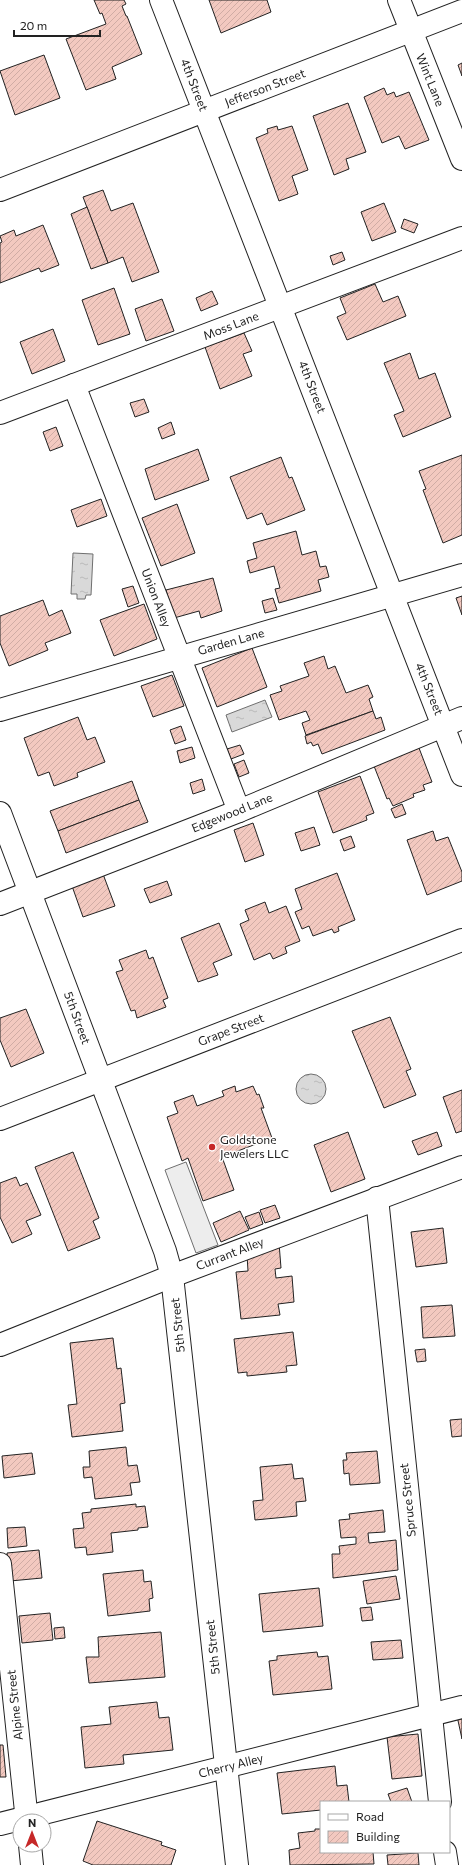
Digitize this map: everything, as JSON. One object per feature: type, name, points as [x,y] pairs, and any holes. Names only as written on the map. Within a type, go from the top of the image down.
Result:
[{"type":"street","name":"4th Street","points":[[161,0],[392,594],[453,722],[462,775]]},
{"type":"street","name":"Wint Lane","points":[[399,0],[462,159]]},
{"type":"street","name":"Jefferson Street","points":[[0,190],[462,11]]},
{"type":"street","name":"Moss Lane","points":[[0,413],[462,238]]},
{"type":"street","name":"Union Alley","points":[[74,385],[239,811]]},
{"type":"street","name":"Garden Lane","points":[[0,710],[392,594],[462,575]]},
{"type":"street","name":"Edgewood Lane","points":[[0,904],[239,811],[453,722]]},
{"type":"street","name":"5th Street","points":[[0,813],[165,1251],[172,1276],[236,1865]]},
{"type":"street","name":"Grape Street","points":[[0,1119],[462,940]]},
{"type":"street","name":"Currant Alley","points":[[0,1345],[172,1276],[462,1167]]},
{"type":"street","name":"Spruce Street","points":[[377,1198],[440,1801]]},
{"type":"street","name":"Alpine Street","points":[[0,1564],[26,1813]]},
{"type":"street","name":"Cherry Alley","points":[[50,1813],[462,1707]]},
{"type":"street","name":"Cherry Alley","points":[[0,1824],[12,1822]]},
{"type":"street","points":[[31,1853],[32,1865]]},
{"type":"street","points":[[445,1853],[446,1865]]},
{"type":"shaded area","points":[[186,1162],[218,1245],[196,1253],[165,1170]]},
{"type":"water","points":[[73,553],[93,554],[91,595],[86,595],[85,599],[77,599],[77,594],[71,594]]},
{"type":"water","points":[[265,700],[272,717],[232,732],[226,715]]},
{"type":"water","points":[[311,1074],[322,1078],[326,1089],[322,1100],[311,1104],[300,1100],[296,1089],[300,1078]]},
{"type":"building","points":[[94,0],[124,0],[126,4],[122,6],[142,54],[112,67],[116,79],[86,90],[66,39],[106,24],[102,13],[100,14]]},
{"type":"building","points":[[209,0],[267,0],[271,12],[221,33]]},
{"type":"building","points":[[44,55],[60,98],[15,115],[0,71]]},
{"type":"building","points":[[462,63],[462,76],[458,65]]},
{"type":"building","points":[[384,88],[387,95],[394,92],[396,97],[409,92],[429,140],[405,149],[399,136],[382,143],[364,97]]},
{"type":"building","points":[[348,103],[366,152],[346,159],[349,169],[334,175],[313,116]]},
{"type":"building","points":[[277,126],[278,130],[292,126],[308,170],[292,176],[298,194],[279,201],[256,138],[268,133],[267,129]]},
{"type":"building","points":[[103,190],[111,211],[133,203],[159,272],[132,282],[123,257],[108,263],[83,197]]},
{"type":"building","points":[[384,203],[396,232],[372,241],[361,212]]},
{"type":"building","points":[[87,207],[108,263],[91,269],[71,214]]},
{"type":"building","points":[[404,219],[418,224],[414,233],[401,228]]},
{"type":"building","points":[[43,225],[59,265],[41,272],[39,268],[0,283],[0,243],[2,242],[0,236],[14,230],[16,236]]},
{"type":"building","points":[[342,252],[345,260],[333,265],[330,256]]},
{"type":"building","points":[[375,284],[383,302],[398,296],[406,316],[347,340],[337,317],[346,313],[340,298]]},
{"type":"building","points":[[114,288],[130,334],[98,345],[82,300]]},
{"type":"building","points":[[212,291],[218,304],[201,311],[196,298]]},
{"type":"building","points":[[162,299],[174,331],[146,341],[135,309]]},
{"type":"building","points":[[53,329],[65,361],[32,374],[20,342]]},
{"type":"building","points":[[244,333],[252,351],[243,354],[252,376],[220,389],[205,347]]},
{"type":"building","points":[[410,353],[419,379],[435,373],[451,417],[403,437],[394,415],[404,411],[384,363]]},
{"type":"building","points":[[144,399],[149,412],[135,417],[130,403]]},
{"type":"building","points":[[171,422],[175,434],[162,439],[158,428]]},
{"type":"building","points":[[56,427],[63,446],[50,451],[43,432]]},
{"type":"building","points":[[198,449],[209,480],[155,500],[145,469]]},
{"type":"building","points":[[462,455],[462,535],[443,543],[423,490],[426,489],[419,471]]},
{"type":"building","points":[[281,457],[289,478],[292,477],[305,510],[267,525],[262,513],[247,519],[230,477]]},
{"type":"building","points":[[101,499],[107,516],[77,527],[71,510]]},
{"type":"building","points":[[177,504],[195,553],[161,566],[142,518]]},
{"type":"building","points":[[296,531],[302,555],[316,551],[320,567],[326,566],[329,577],[318,580],[321,591],[279,603],[275,589],[280,588],[274,566],[250,573],[247,561],[257,558],[253,543]]},
{"type":"building","points":[[213,578],[222,611],[201,618],[199,611],[174,618],[166,590]]},
{"type":"building","points":[[133,586],[139,603],[128,607],[122,589]]},
{"type":"building","points":[[462,596],[462,615],[456,598]]},
{"type":"building","points":[[273,598],[277,610],[265,613],[262,601]]},
{"type":"building","points":[[43,600],[49,616],[62,610],[71,633],[45,643],[48,650],[9,666],[0,643],[0,616]]},
{"type":"building","points":[[144,604],[157,639],[114,656],[100,620]]},
{"type":"building","points":[[252,648],[267,687],[217,707],[202,668]]},
{"type":"building","points":[[324,656],[328,669],[335,666],[346,693],[368,685],[373,697],[369,699],[373,711],[306,735],[302,723],[310,720],[306,711],[279,720],[270,695],[282,691],[280,686],[309,676],[304,663]]},
{"type":"building","points":[[172,675],[184,706],[153,717],[141,686]]},
{"type":"building","points":[[373,711],[376,719],[381,717],[385,730],[322,754],[318,744],[313,746],[311,742],[307,744],[305,736]]},
{"type":"building","points":[[78,717],[87,740],[95,737],[105,762],[77,773],[78,777],[54,786],[49,772],[38,776],[24,738]]},
{"type":"building","points":[[181,726],[186,740],[175,744],[170,730]]},
{"type":"building","points":[[240,745],[244,754],[231,759],[227,749]]},
{"type":"building","points":[[192,747],[195,758],[180,763],[177,751]]},
{"type":"building","points":[[419,748],[432,782],[423,785],[425,790],[413,794],[414,797],[393,806],[389,798],[387,799],[374,766]]},
{"type":"building","points":[[244,760],[249,773],[239,777],[234,764]]},
{"type":"building","points":[[360,776],[374,813],[366,816],[367,820],[333,833],[318,792]]},
{"type":"building","points":[[202,779],[205,790],[193,794],[190,783]]},
{"type":"building","points":[[132,781],[139,800],[58,831],[50,811]]},
{"type":"building","points":[[139,800],[148,822],[66,853],[58,831]]},
{"type":"building","points":[[402,804],[406,814],[395,818],[391,809]]},
{"type":"building","points":[[253,823],[264,855],[245,862],[234,830]]},
{"type":"building","points":[[314,827],[320,845],[301,851],[295,833]]},
{"type":"building","points":[[433,831],[436,841],[448,837],[462,872],[462,881],[427,895],[407,840]]},
{"type":"building","points":[[351,836],[355,847],[344,851],[340,840]]},
{"type":"building","points":[[337,873],[355,920],[338,927],[339,931],[334,933],[332,929],[313,936],[309,926],[302,929],[295,912],[302,909],[295,889]]},
{"type":"building","points":[[103,874],[115,906],[83,917],[72,886]]},
{"type":"building","points":[[167,881],[172,895],[150,903],[144,889]]},
{"type":"building","points":[[265,902],[269,913],[286,906],[300,941],[285,947],[287,953],[273,959],[270,953],[254,960],[240,924],[249,920],[245,910]]},
{"type":"building","points":[[219,923],[232,955],[213,963],[218,975],[198,982],[181,938]]},
{"type":"building","points":[[146,950],[149,959],[153,957],[168,998],[163,1000],[166,1007],[137,1018],[135,1010],[131,1011],[116,972],[123,970],[119,960]]},
{"type":"building","points":[[26,1009],[44,1053],[11,1067],[0,1040],[0,1018]]},
{"type":"building","points":[[390,1017],[411,1069],[406,1071],[416,1095],[384,1108],[352,1031]]},
{"type":"building","name":"Goldstone Jewelers LLC","points":[[235,1086],[236,1092],[253,1086],[257,1095],[259,1094],[264,1108],[261,1108],[272,1138],[222,1157],[234,1190],[203,1201],[188,1158],[182,1161],[167,1117],[178,1113],[174,1102],[193,1095],[197,1106],[224,1096],[222,1091]]},
{"type":"building","points":[[462,1090],[462,1131],[456,1133],[443,1097]]},
{"type":"building","points":[[348,1132],[365,1179],[331,1192],[314,1145]]},
{"type":"building","points":[[437,1132],[442,1146],[418,1155],[412,1141]]},
{"type":"building","points":[[73,1152],[99,1218],[93,1221],[100,1238],[68,1251],[35,1167]]},
{"type":"building","points":[[16,1177],[20,1186],[27,1183],[41,1215],[26,1221],[32,1234],[12,1243],[0,1217],[0,1183]]},
{"type":"building","points":[[275,1205],[280,1218],[265,1223],[260,1210]]},
{"type":"building","points":[[240,1211],[249,1230],[221,1242],[213,1223]]},
{"type":"building","points":[[259,1212],[263,1224],[250,1229],[245,1217]]},
{"type":"building","points":[[443,1228],[447,1263],[416,1267],[411,1232]]},
{"type":"building","points":[[279,1243],[281,1268],[275,1269],[276,1278],[292,1276],[294,1302],[278,1304],[280,1315],[241,1319],[236,1272],[248,1271],[247,1255]]},
{"type":"building","points":[[452,1305],[455,1336],[423,1338],[421,1307]]},
{"type":"building","points":[[293,1332],[297,1365],[286,1366],[287,1372],[247,1376],[247,1372],[238,1373],[234,1339]]},
{"type":"building","points":[[113,1338],[117,1369],[121,1368],[125,1403],[120,1404],[123,1431],[72,1437],[68,1405],[77,1404],[70,1343]]},
{"type":"building","points":[[425,1349],[426,1361],[417,1362],[415,1350]]},
{"type":"building","points":[[462,1419],[462,1436],[452,1437],[450,1420]]},
{"type":"building","points":[[126,1447],[128,1466],[137,1465],[140,1482],[130,1483],[132,1495],[95,1499],[92,1477],[84,1478],[83,1467],[90,1467],[89,1451]]},
{"type":"building","points":[[377,1451],[380,1483],[350,1485],[349,1473],[344,1474],[343,1460],[347,1460],[346,1453]]},
{"type":"building","points":[[32,1453],[35,1474],[4,1478],[2,1456]]},
{"type":"building","points":[[292,1464],[294,1479],[303,1478],[306,1501],[296,1502],[297,1516],[255,1520],[253,1501],[263,1500],[260,1467]]},
{"type":"building","points":[[136,1504],[136,1507],[145,1506],[148,1527],[138,1528],[138,1530],[111,1533],[113,1552],[87,1555],[86,1547],[75,1548],[73,1529],[84,1528],[82,1513],[91,1512],[91,1509]]},
{"type":"building","points":[[383,1510],[385,1532],[368,1533],[369,1543],[396,1540],[398,1570],[333,1578],[332,1554],[340,1554],[339,1546],[356,1544],[356,1537],[341,1538],[339,1520],[350,1519],[349,1514]]},
{"type":"building","points":[[25,1527],[27,1546],[8,1548],[7,1528]]},
{"type":"building","points":[[39,1550],[42,1578],[10,1581],[7,1553]]},
{"type":"building","points":[[143,1570],[144,1582],[151,1581],[153,1598],[149,1599],[150,1611],[108,1616],[103,1574]]},
{"type":"building","points":[[396,1576],[400,1599],[367,1604],[363,1581]]},
{"type":"building","points":[[319,1588],[323,1626],[263,1632],[259,1594]]},
{"type":"building","points":[[371,1607],[373,1620],[362,1621],[360,1608]]},
{"type":"building","points":[[50,1613],[53,1640],[22,1643],[19,1616]]},
{"type":"building","points":[[64,1627],[65,1638],[55,1639],[54,1628]]},
{"type":"building","points":[[161,1632],[165,1677],[89,1683],[86,1657],[99,1657],[98,1637]]},
{"type":"building","points":[[401,1640],[403,1658],[373,1660],[371,1642]]},
{"type":"building","points":[[317,1652],[318,1657],[328,1656],[332,1689],[273,1695],[269,1661],[277,1660],[277,1656]]},
{"type":"building","points":[[157,1702],[159,1718],[169,1717],[173,1750],[123,1755],[124,1764],[85,1768],[81,1727],[111,1724],[109,1707]]},
{"type":"building","points":[[462,1715],[462,1739],[457,1716]]},
{"type":"building","points":[[418,1734],[422,1776],[392,1779],[387,1737]]},
{"type":"building","points":[[0,1745],[3,1745],[6,1777],[0,1777]]},
{"type":"building","points":[[335,1766],[337,1786],[347,1785],[349,1801],[320,1801],[320,1810],[282,1814],[277,1773]]},
{"type":"building","points":[[407,1788],[412,1801],[391,1801],[388,1794]]},
{"type":"building","points":[[97,1821],[162,1842],[161,1845],[176,1850],[171,1865],[93,1865],[83,1861]]},
{"type":"building","points":[[315,1829],[320,1829],[320,1853],[373,1853],[374,1864],[290,1865],[289,1850],[300,1848],[298,1833],[315,1831]]},
{"type":"building","points":[[418,1853],[419,1865],[388,1865],[387,1855]]},
{"type":"place","name":"Goldstone Jewelers LLC","points":[[212,1147]]}]
